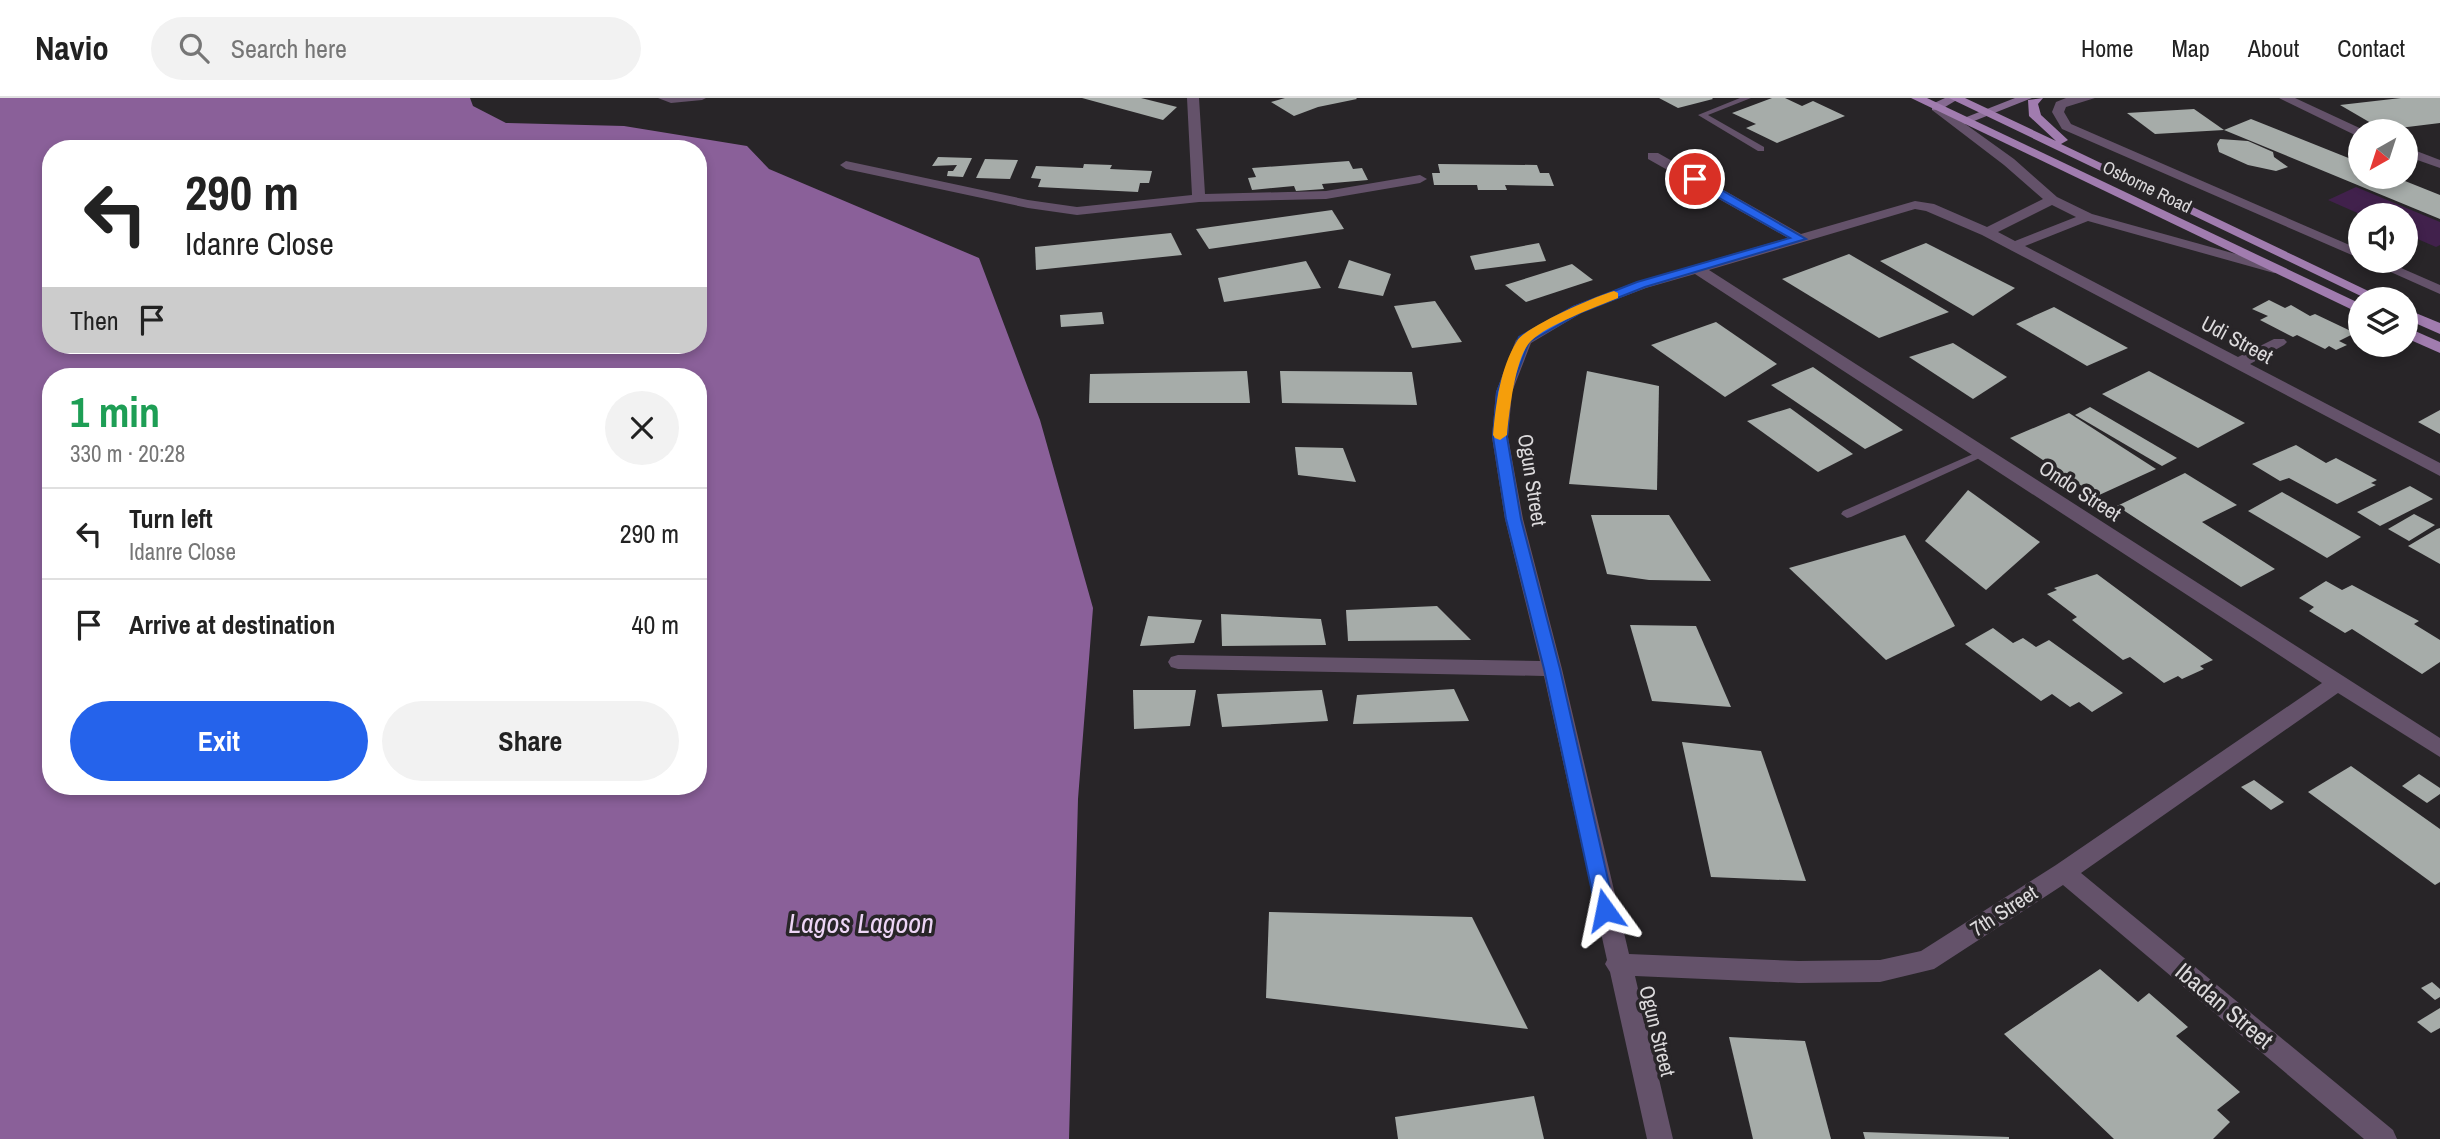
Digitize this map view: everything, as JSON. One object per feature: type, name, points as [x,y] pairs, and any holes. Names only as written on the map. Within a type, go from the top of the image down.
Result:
[{"type":"main road","name":"Osborne Road","points":[[1917,98],[2348,304]]},
{"type":"main road","name":"Osborne Road","points":[[1955,98],[2353,287]]},
{"type":"main road","points":[[1936,107],[1955,98]]},
{"type":"main road","points":[[1965,120],[2026,98]]},
{"type":"main road","points":[[2037,98],[2032,103],[2032,109],[2042,123],[2065,142],[2113,172]]},
{"type":"main road","points":[[2418,319],[2440,329]]},
{"type":"main road","points":[[2418,338],[2440,348]]},
{"type":"street","points":[[1193,98],[1199,198]]},
{"type":"street","points":[[2089,98],[2060,105],[2058,112],[2066,126],[2348,249]]},
{"type":"street","points":[[2285,98],[2348,127]]},
{"type":"street","points":[[1936,107],[2010,162],[2052,200],[2087,217],[2274,269]]},
{"type":"street","points":[[1653,156],[1800,239]]},
{"type":"street","points":[[2418,156],[2440,164]]},
{"type":"street","points":[[846,165],[1016,201],[1077,211],[1199,198],[1326,195],[1420,179]]},
{"type":"street","points":[[1987,232],[2052,200]]},
{"type":"street","name":"Ogun Street","points":[[1660,1139],[1617,964],[1552,669],[1514,519],[1500,437],[1504,392],[1524,340],[1578,309],[1641,285],[1903,206],[1929,207],[2014,246]]},
{"type":"street","points":[[2014,246],[2087,217]]},
{"type":"street","name":"Udi Street","points":[[2014,246],[2440,470]]},
{"type":"street","name":"Ondo Street","points":[[1696,268],[2440,749]]},
{"type":"street","points":[[2401,273],[2440,290]]},
{"type":"street","points":[[2237,364],[2279,342]]},
{"type":"street","points":[[1178,662],[1552,669]]},
{"type":"street","name":"7th Street","points":[[1617,964],[1799,972],[1880,971],[1926,961],[2064,872],[2337,683]]},
{"type":"street","name":"Ibadan Street","points":[[2064,872],[2384,1139]]},
{"type":"lane","points":[[662,98],[702,98]]},
{"type":"lane","points":[[1746,98],[1702,115],[1761,149]]},
{"type":"lane","points":[[1847,514],[1980,454]]},
{"type":"shaded area","points":[[2352,189],[2361,189],[2394,203],[2348,203],[2348,209],[2328,200]]},
{"type":"shaded area","points":[[2418,213],[2440,222],[2440,245],[2436,247],[2418,239]]},
{"type":"water","name":"Lagos Lagoon","points":[[0,98],[470,98],[473,106],[506,123],[624,126],[747,146],[769,169],[979,258],[1040,420],[1093,608],[1078,799],[1069,1139],[0,1139]]},
{"type":"building","points":[[1082,98],[1141,98],[1177,107],[1163,120]]},
{"type":"building","points":[[1285,98],[1357,99],[1318,107],[1294,116],[1271,102]]},
{"type":"building","points":[[1659,98],[1712,98],[1713,99],[1678,108]]},
{"type":"building","points":[[1772,98],[1785,98],[1802,106],[1813,101],[1845,116],[1777,143],[1746,128],[1756,124],[1732,113]]},
{"type":"building","points":[[2401,98],[2440,98],[2440,123],[2418,126],[2418,119],[2364,119],[2340,105]]},
{"type":"building","points":[[2194,109],[2224,130],[2155,134],[2127,113]]},
{"type":"building","points":[[2251,119],[2348,158],[2348,181],[2224,130]]},
{"type":"building","points":[[2220,139],[2248,141],[2273,152],[2274,157],[2288,167],[2276,171],[2248,165],[2219,152],[2217,144]]},
{"type":"building","points":[[938,157],[972,158],[963,177],[947,176],[948,171],[953,171],[957,165],[932,166]]},
{"type":"building","points":[[985,159],[1018,160],[1010,179],[976,178]]},
{"type":"building","points":[[1349,161],[1353,169],[1362,168],[1368,180],[1322,184],[1324,189],[1296,191],[1294,186],[1252,190],[1248,178],[1256,177],[1252,168]]},
{"type":"building","points":[[1084,164],[1112,165],[1110,169],[1152,171],[1149,183],[1140,183],[1138,192],[1038,187],[1041,179],[1031,178],[1036,166],[1083,168]]},
{"type":"building","points":[[1438,164],[1537,165],[1540,173],[1549,173],[1554,186],[1505,185],[1507,190],[1478,190],[1477,185],[1434,185],[1432,173],[1440,173]]},
{"type":"building","points":[[2418,186],[2440,195],[2440,219],[2418,210],[2418,203],[2401,203],[2367,189],[2418,189]]},
{"type":"building","points":[[1332,210],[1344,229],[1209,249],[1196,229]]},
{"type":"building","points":[[1171,233],[1182,255],[1036,270],[1035,247]]},
{"type":"building","points":[[1539,243],[1546,261],[1475,270],[1470,256]]},
{"type":"building","points":[[1926,243],[2015,288],[1973,316],[1880,261]]},
{"type":"building","points":[[1849,254],[1949,312],[1879,338],[1782,279]]},
{"type":"building","points":[[1349,260],[1391,274],[1383,296],[1338,288]]},
{"type":"building","points":[[1306,261],[1321,288],[1224,302],[1218,278]]},
{"type":"building","points":[[1572,264],[1593,280],[1526,302],[1505,285]]},
{"type":"building","points":[[2269,300],[2285,308],[2291,305],[2310,316],[2315,314],[2348,330],[2348,336],[2339,341],[2347,345],[2336,350],[2329,346],[2325,349],[2297,335],[2293,337],[2260,320],[2268,316],[2252,309]]},
{"type":"building","points":[[1435,301],[1462,342],[1412,348],[1394,306]]},
{"type":"building","points":[[2054,307],[2128,348],[2087,366],[2016,324]]},
{"type":"building","points":[[1102,312],[1104,324],[1061,327],[1060,315]]},
{"type":"building","points":[[1716,322],[1777,364],[1725,397],[1651,345]]},
{"type":"building","points":[[1953,343],[2007,377],[1973,399],[1909,357]]},
{"type":"building","points":[[1813,367],[1903,430],[1865,449],[1771,385]]},
{"type":"building","points":[[1247,371],[1250,403],[1089,403],[1090,374]]},
{"type":"building","points":[[1280,371],[1412,372],[1417,405],[1282,403]]},
{"type":"building","points":[[1587,371],[1659,386],[1657,490],[1569,484]]},
{"type":"building","points":[[2149,371],[2245,423],[2198,448],[2102,394]]},
{"type":"building","points":[[2090,407],[2177,458],[2162,466],[2075,415]]},
{"type":"building","points":[[1790,408],[1853,454],[1818,472],[1747,421]]},
{"type":"building","points":[[2440,410],[2440,434],[2418,422]]},
{"type":"building","points":[[2069,413],[2156,469],[2097,496],[2010,438]]},
{"type":"building","points":[[2296,445],[2326,463],[2336,458],[2377,480],[2371,483],[2376,485],[2337,504],[2289,478],[2280,481],[2252,464]]},
{"type":"building","points":[[1295,447],[1343,448],[1356,482],[1298,475]]},
{"type":"building","points":[[2185,473],[2237,505],[2202,522],[2275,569],[2241,587],[2117,506]]},
{"type":"building","points":[[2410,486],[2433,499],[2380,526],[2357,512]]},
{"type":"building","points":[[1968,490],[2040,542],[1986,590],[1925,541]]},
{"type":"building","points":[[2282,492],[2361,537],[2327,558],[2248,511]]},
{"type":"building","points":[[2414,514],[2435,525],[2409,541],[2388,529]]},
{"type":"building","points":[[1591,515],[1669,515],[1711,581],[1649,580],[1607,574]]},
{"type":"building","points":[[2440,528],[2440,564],[2408,546],[2437,529]]},
{"type":"building","points":[[1905,535],[1955,626],[1886,660],[1789,568]]},
{"type":"building","points":[[2097,574],[2213,660],[2200,666],[2204,669],[2182,679],[2178,676],[2164,683],[2130,657],[2123,660],[2072,620],[2077,617],[2047,594],[2057,590],[2054,588]]},
{"type":"building","points":[[2326,581],[2342,590],[2352,585],[2419,621],[2414,624],[2440,640],[2440,662],[2422,674],[2352,629],[2345,633],[2309,611],[2314,607],[2299,598]]},
{"type":"building","points":[[1437,606],[1471,640],[1348,641],[1346,610]]},
{"type":"building","points":[[1221,614],[1321,619],[1326,645],[1222,646]]},
{"type":"building","points":[[1148,616],[1202,620],[1194,643],[1140,646]]},
{"type":"building","points":[[1630,625],[1696,626],[1731,707],[1652,701]]},
{"type":"building","points":[[1993,628],[2013,643],[2023,638],[2036,647],[2049,640],[2123,693],[2092,712],[2079,702],[2070,707],[2052,694],[2041,701],[1965,644]]},
{"type":"building","points":[[1454,689],[1469,721],[1353,724],[1357,695]]},
{"type":"building","points":[[1133,690],[1196,690],[1190,726],[1134,729]]},
{"type":"building","points":[[1322,690],[1328,721],[1222,727],[1217,694]]},
{"type":"building","points":[[1682,742],[1761,751],[1806,881],[1711,877]]},
{"type":"building","points":[[2351,766],[2440,829],[2440,882],[2435,885],[2308,792]]},
{"type":"building","points":[[2419,774],[2440,788],[2440,794],[2427,803],[2402,786]]},
{"type":"building","points":[[2254,780],[2284,802],[2271,810],[2241,787]]},
{"type":"building","points":[[1269,912],[1472,917],[1528,1029],[1266,998]]},
{"type":"building","points":[[2100,969],[2138,1002],[2149,993],[2188,1027],[2176,1036],[2240,1092],[2217,1110],[2230,1122],[2213,1139],[2114,1139],[2004,1034]]},
{"type":"building","points":[[2432,982],[2440,989],[2440,997],[2435,1000],[2421,988]]},
{"type":"building","points":[[2440,1008],[2440,1028],[2431,1033],[2417,1022]]},
{"type":"building","points":[[1729,1037],[1805,1041],[1831,1139],[1753,1139]]},
{"type":"building","points":[[1534,1096],[1544,1139],[1398,1139],[1395,1117]]},
{"type":"building","points":[[1863,1132],[2009,1137],[2009,1139],[1865,1139]]},
{"type":"slow traffic","points":[[1500,435],[1504,392],[1524,340],[1578,309],[1614,295]]},
{"type":"route","points":[[1605,910],[1552,669],[1514,519],[1500,437],[1504,392],[1524,340],[1578,309],[1641,285],[1800,239],[1695,179]]}]
